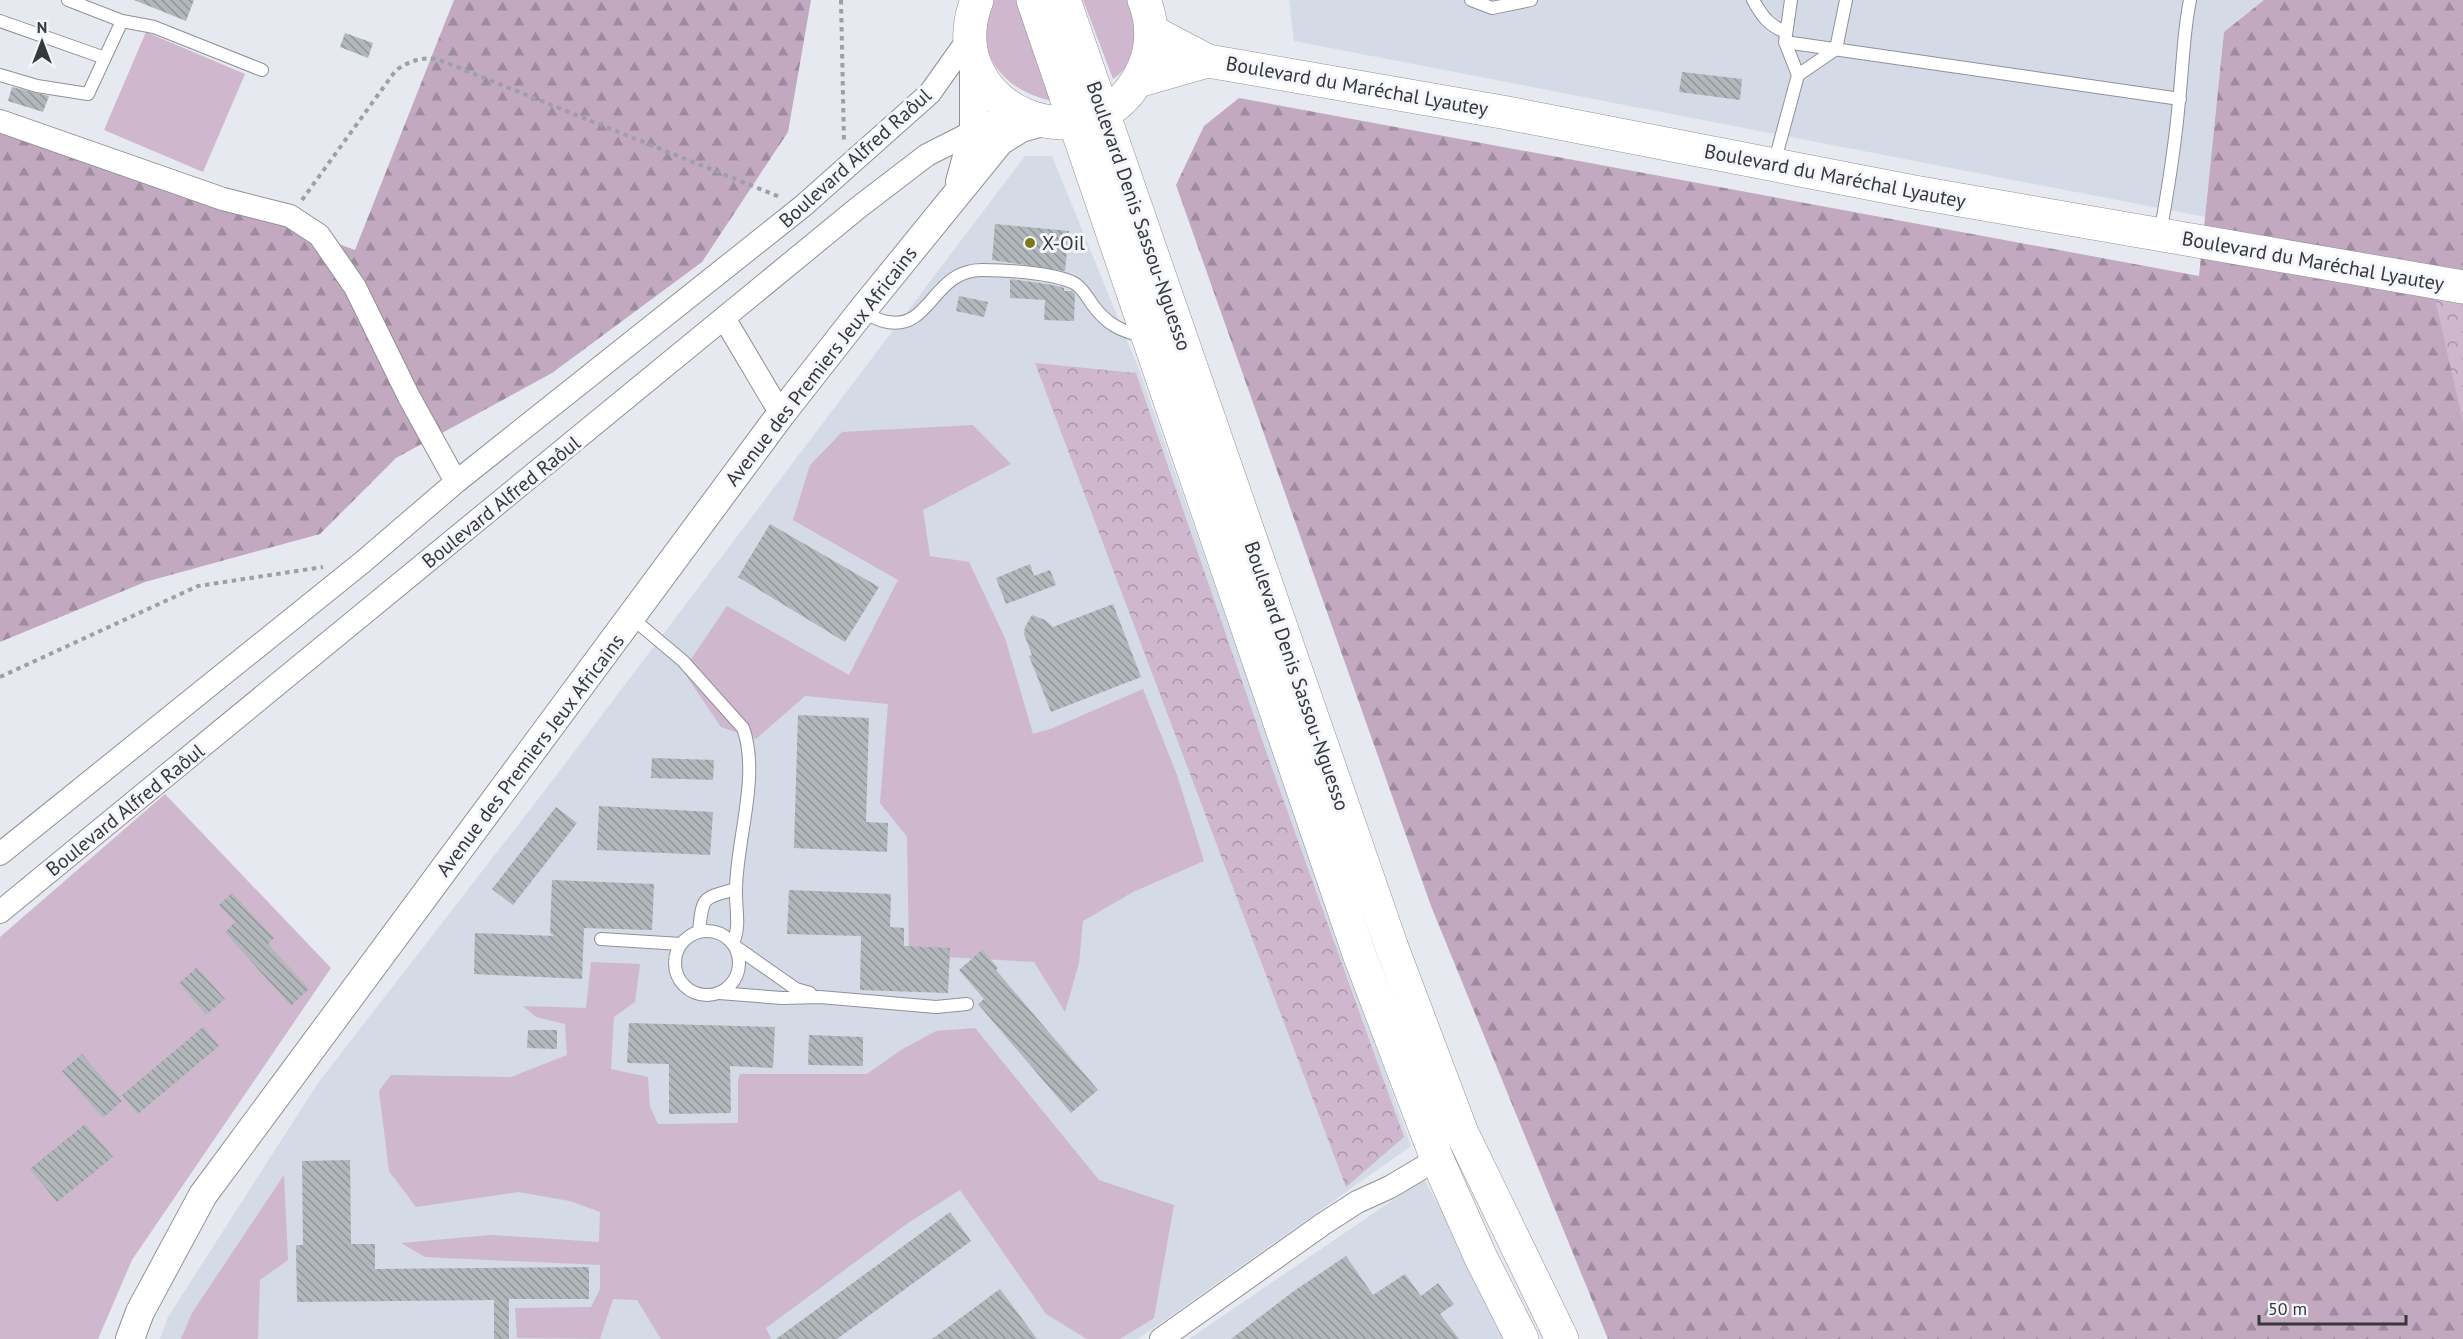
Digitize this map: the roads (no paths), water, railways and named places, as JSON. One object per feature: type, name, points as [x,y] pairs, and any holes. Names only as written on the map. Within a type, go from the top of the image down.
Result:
[{"type":"main road","points":[[977,0],[972,13],[972,50],[983,81],[990,90],[1028,116],[1089,118],[1123,99],[1138,81],[1148,57],[1150,10]]},
{"type":"main road","name":"Boulevard Denis Sassou-Nguesso","points":[[1033,0],[1089,118],[1462,1133],[1562,1339]]},
{"type":"main road","name":"Boulevard Denis Sassou-Nguesso","points":[[1064,0],[1089,118],[1147,337],[1359,954],[1437,1159],[1481,1258],[1522,1339]]},
{"type":"main road","name":"Boulevard du Maréchal Lyautey","points":[[1150,10],[1208,60]]},
{"type":"main road","name":"Boulevard du Maréchal Lyautey","points":[[1138,81],[1208,60],[1502,112],[1914,192],[2463,286]]},
{"type":"street","name":"Avenue des Premiers Jeux Africains","points":[[958,190],[974,131],[972,50]]},
{"type":"street","name":"Boulevard Alfred Raôul","points":[[0,854],[364,561],[456,482],[803,206],[930,93],[972,50]]},
{"type":"street","name":"Avenue des Premiers Jeux Africains","points":[[130,1339],[140,1312],[203,1195],[781,414],[958,190],[1000,141],[1021,128],[1028,116]]},
{"type":"street","name":"Boulevard Alfred Raôul","points":[[0,912],[859,207],[927,155],[974,131],[1028,116]]},
{"type":"street","points":[[0,121],[223,199],[290,216],[319,235],[346,272],[409,397],[456,482]]},
{"type":"street","points":[[724,318],[781,414]]},
{"type":"street","points":[[1161,1339],[1331,1218],[1437,1159]]},
{"type":"lane","points":[[68,0],[122,21],[154,27],[262,70]]},
{"type":"lane","points":[[1471,0],[1492,8],[1531,0]]},
{"type":"lane","points":[[1753,0],[1763,18],[1786,37],[1836,49],[2180,99]]},
{"type":"lane","points":[[1773,165],[1798,75],[1786,37],[1791,0]]},
{"type":"lane","points":[[1798,75],[1836,49],[1846,0]]},
{"type":"lane","points":[[2160,235],[2180,99],[2183,32],[2190,0]]},
{"type":"lane","points":[[0,21],[105,58]]},
{"type":"lane","points":[[0,75],[38,86],[88,94],[122,21]]},
{"type":"lane","points":[[861,312],[886,322],[900,323],[912,319],[945,283],[955,276],[973,270],[997,270],[1058,278],[1075,283],[1115,328],[1147,337]]},
{"type":"lane","points":[[632,618],[683,661],[743,728],[748,746],[749,774],[736,889],[738,929],[734,945],[740,960],[738,974],[730,986],[719,993]]},
{"type":"lane","points":[[699,931],[702,905],[706,898],[736,889]]},
{"type":"lane","points":[[820,997],[796,989],[734,945],[724,935],[713,931],[699,931],[681,944],[676,955],[675,967],[678,978],[696,993],[782,998],[820,997],[936,1007],[967,1004]]},
{"type":"lane","points":[[601,939],[681,944]]},
{"type":"place","name":"X-Oil","points":[[1030,243]]}]
